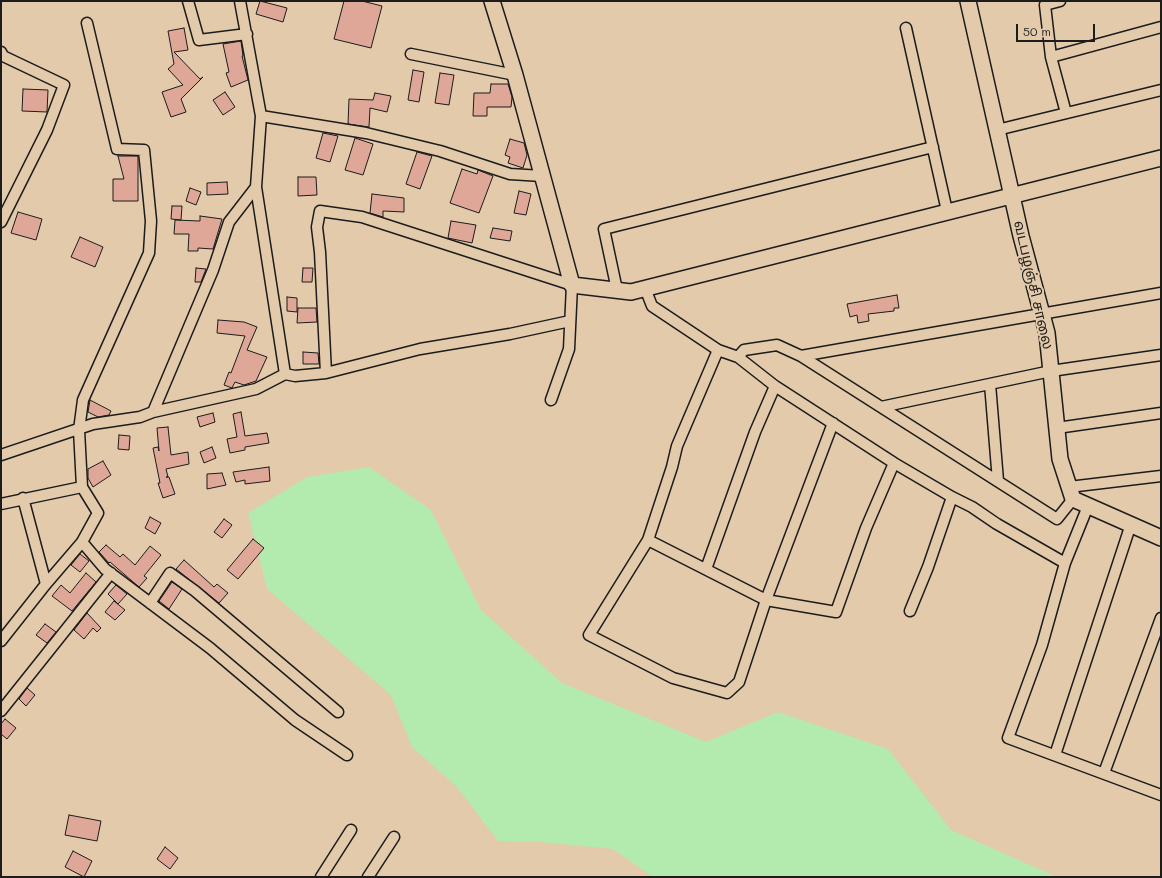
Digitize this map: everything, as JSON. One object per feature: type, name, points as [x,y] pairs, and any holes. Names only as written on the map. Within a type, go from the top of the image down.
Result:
[{"type":"street","points":[[188,1],[199,40],[247,34]]},
{"type":"street","points":[[240,1],[247,34],[260,116],[256,187],[285,374]]},
{"type":"street","points":[[492,1],[515,75],[572,285],[569,349],[550,400]]},
{"type":"street","name":"வடபழஞ்சி சாலை","points":[[968,1],[1012,195],[1047,333],[1060,459],[1071,493]]},
{"type":"street","points":[[1060,1],[1045,5],[1052,56],[1066,113]]},
{"type":"street","points":[[1,641],[46,584],[82,542],[98,513],[82,487],[79,430],[83,400],[149,253],[151,220],[144,150],[117,149],[87,23]]},
{"type":"street","points":[[906,28],[947,211]]},
{"type":"street","points":[[1052,56],[1161,28]]},
{"type":"street","points":[[411,54],[515,75]]},
{"type":"street","points":[[2,56],[64,85],[48,130],[2,219]]},
{"type":"street","points":[[997,130],[1161,90]]},
{"type":"street","points":[[260,116],[366,133],[440,151],[510,174],[542,176]]},
{"type":"street","points":[[617,290],[604,229],[933,147]]},
{"type":"street","points":[[326,374],[320,252],[317,227],[320,211],[362,217],[572,285],[631,292],[1161,158]]},
{"type":"street","points":[[153,412],[213,270],[229,222],[256,187]]},
{"type":"street","points":[[645,288],[652,306],[718,350],[738,357],[776,386],[894,463],[1065,563]]},
{"type":"street","points":[[801,356],[1161,293]]},
{"type":"street","points":[[1,455],[94,424],[140,417],[153,412],[256,389],[285,374],[296,376],[326,374],[420,349],[510,334],[570,321]]},
{"type":"street","points":[[738,357],[744,350],[778,345],[801,356],[1057,519],[1071,493]]},
{"type":"street","points":[[718,350],[677,446],[672,468],[648,540],[589,635],[673,678],[727,693],[739,682],[766,600],[833,423]]},
{"type":"street","points":[[881,407],[1051,371],[1161,355]]},
{"type":"street","points":[[990,384],[998,482]]},
{"type":"street","points":[[706,569],[756,432],[776,386]]},
{"type":"street","points":[[1057,428],[1161,413]]},
{"type":"street","points":[[648,540],[766,600],[836,612],[866,528],[894,463]]},
{"type":"street","points":[[1071,493],[1161,476]]},
{"type":"street","points":[[1,504],[23,498],[82,487]]},
{"type":"street","points":[[1071,493],[1088,506],[1161,538]]},
{"type":"street","points":[[910,611],[928,567],[952,497]]},
{"type":"street","points":[[23,498],[46,584]]},
{"type":"street","points":[[1088,506],[1065,563],[1042,645],[1008,738],[1104,773],[1160,791]]},
{"type":"street","points":[[1055,755],[1131,524]]},
{"type":"street","points":[[82,542],[111,573],[210,648],[295,720],[347,755]]},
{"type":"street","points":[[1,711],[111,573]]},
{"type":"street","points":[[150,603],[170,573],[195,590],[338,712]]},
{"type":"street","points":[[1104,773],[1158,632],[1161,618]]},
{"type":"street","points":[[321,877],[351,830]]},
{"type":"street","points":[[368,877],[394,837]]},
{"type":"green space","points":[[369,467],[431,510],[481,610],[562,683],[706,742],[778,712],[888,749],[951,830],[1057,877],[653,877],[613,849],[540,842],[498,841],[457,787],[412,747],[391,695],[267,589],[248,513],[307,477]]},
{"type":"building","points":[[260,1],[287,8],[283,22],[256,14]]},
{"type":"building","points":[[344,1],[362,1],[382,6],[371,48],[334,39]]},
{"type":"building","points":[[184,28],[188,50],[174,52],[200,79],[203,77],[181,99],[186,112],[171,117],[162,92],[183,85],[168,69],[174,64],[168,31]]},
{"type":"building","points":[[241,41],[242,56],[248,80],[231,87],[226,73],[229,72],[223,44]]},
{"type":"building","points":[[413,70],[424,72],[419,102],[408,100]]},
{"type":"building","points":[[440,73],[454,75],[449,105],[435,103]]},
{"type":"building","points":[[491,84],[508,84],[512,97],[511,107],[487,107],[487,116],[473,116],[474,93],[490,93]]},
{"type":"building","points":[[23,89],[48,90],[47,112],[22,111]]},
{"type":"building","points":[[225,92],[235,107],[223,115],[213,100]]},
{"type":"building","points":[[375,93],[391,96],[387,112],[370,108],[369,127],[348,124],[349,99],[373,100]]},
{"type":"building","points":[[323,133],[338,136],[330,162],[316,158]]},
{"type":"building","points":[[355,138],[373,144],[363,175],[345,170]]},
{"type":"building","points":[[510,139],[524,143],[527,155],[523,168],[508,163],[510,157],[505,155]]},
{"type":"building","points":[[417,152],[432,156],[420,189],[406,184]]},
{"type":"building","points":[[118,156],[138,156],[138,201],[113,201],[113,179],[124,179]]},
{"type":"building","points":[[462,169],[477,174],[478,170],[493,176],[479,213],[450,203]]},
{"type":"building","points":[[298,177],[316,177],[317,195],[298,196]]},
{"type":"building","points":[[227,182],[228,194],[207,195],[207,183]]},
{"type":"building","points":[[190,188],[201,192],[196,205],[186,201]]},
{"type":"building","points":[[519,191],[531,194],[526,215],[514,213]]},
{"type":"building","points":[[372,194],[404,198],[404,212],[383,211],[383,217],[370,213]]},
{"type":"building","points":[[172,206],[182,206],[181,220],[171,219]]},
{"type":"building","points":[[18,212],[42,219],[36,240],[11,233]]},
{"type":"building","points":[[200,216],[222,219],[213,249],[198,248],[198,251],[188,251],[189,234],[174,234],[175,220],[200,221]]},
{"type":"building","points":[[451,221],[476,225],[472,243],[448,238]]},
{"type":"building","points":[[493,228],[512,231],[510,241],[490,238]]},
{"type":"building","points":[[80,237],[103,247],[95,267],[71,257]]},
{"type":"building","points":[[196,268],[206,269],[201,282],[195,282]]},
{"type":"building","points":[[303,268],[313,268],[312,282],[302,282]]},
{"type":"building","points":[[897,295],[899,308],[894,308],[894,311],[868,314],[869,321],[858,323],[857,315],[850,317],[847,304]]},
{"type":"building","points":[[287,297],[297,298],[297,312],[287,311]]},
{"type":"building","points":[[298,308],[316,308],[317,322],[297,323]]},
{"type":"building","points":[[218,320],[244,322],[257,327],[247,350],[267,357],[256,381],[244,385],[235,382],[232,388],[224,385],[229,372],[231,373],[245,336],[217,333]]},
{"type":"building","points":[[303,352],[318,353],[319,364],[303,364]]},
{"type":"building","points":[[90,400],[111,411],[109,415],[98,417],[88,412]]},
{"type":"building","points":[[241,412],[245,436],[267,433],[269,443],[245,447],[245,450],[230,453],[227,439],[237,437],[233,414]]},
{"type":"building","points":[[213,413],[215,422],[200,427],[197,417]]},
{"type":"building","points":[[168,427],[171,455],[188,452],[189,464],[166,469],[175,494],[163,498],[158,483],[160,483],[153,448],[158,447],[159,451],[157,428]]},
{"type":"building","points":[[119,435],[130,436],[129,450],[118,449]]},
{"type":"building","points":[[212,447],[216,458],[204,463],[200,452]]},
{"type":"building","points":[[103,461],[111,475],[93,487],[88,478],[88,469]]},
{"type":"building","points":[[269,467],[270,481],[245,484],[245,480],[236,482],[233,472]]},
{"type":"building","points":[[222,473],[226,485],[207,489],[207,474]]},
{"type":"building","points":[[150,517],[161,523],[155,534],[145,528]]},
{"type":"building","points":[[224,519],[232,525],[222,538],[214,532]]},
{"type":"building","points":[[253,539],[264,548],[238,579],[227,570]]},
{"type":"building","points":[[106,545],[120,557],[123,554],[135,565],[150,546],[161,555],[144,576],[147,578],[139,587],[110,562],[109,563],[99,552]]},
{"type":"building","points":[[80,554],[89,561],[80,572],[71,565]]},
{"type":"building","points":[[184,560],[214,587],[217,584],[228,593],[219,603],[176,569]]},
{"type":"building","points":[[86,573],[96,582],[72,611],[52,596],[61,585],[70,593]]},
{"type":"building","points":[[172,582],[182,589],[169,609],[159,601]]},
{"type":"building","points":[[116,585],[127,594],[118,604],[108,594]]},
{"type":"building","points":[[114,601],[125,610],[115,620],[105,612]]},
{"type":"building","points":[[87,613],[101,628],[97,632],[93,628],[84,639],[74,630]]},
{"type":"building","points":[[45,624],[56,632],[47,643],[36,635]]},
{"type":"building","points":[[27,688],[35,695],[26,706],[19,699]]},
{"type":"building","points":[[5,719],[16,728],[7,739],[1,734],[1,724]]},
{"type":"building","points":[[69,815],[101,821],[97,841],[65,835]]},
{"type":"building","points":[[165,847],[178,858],[170,869],[157,859]]},
{"type":"building","points":[[73,851],[92,861],[84,877],[65,867]]}]
